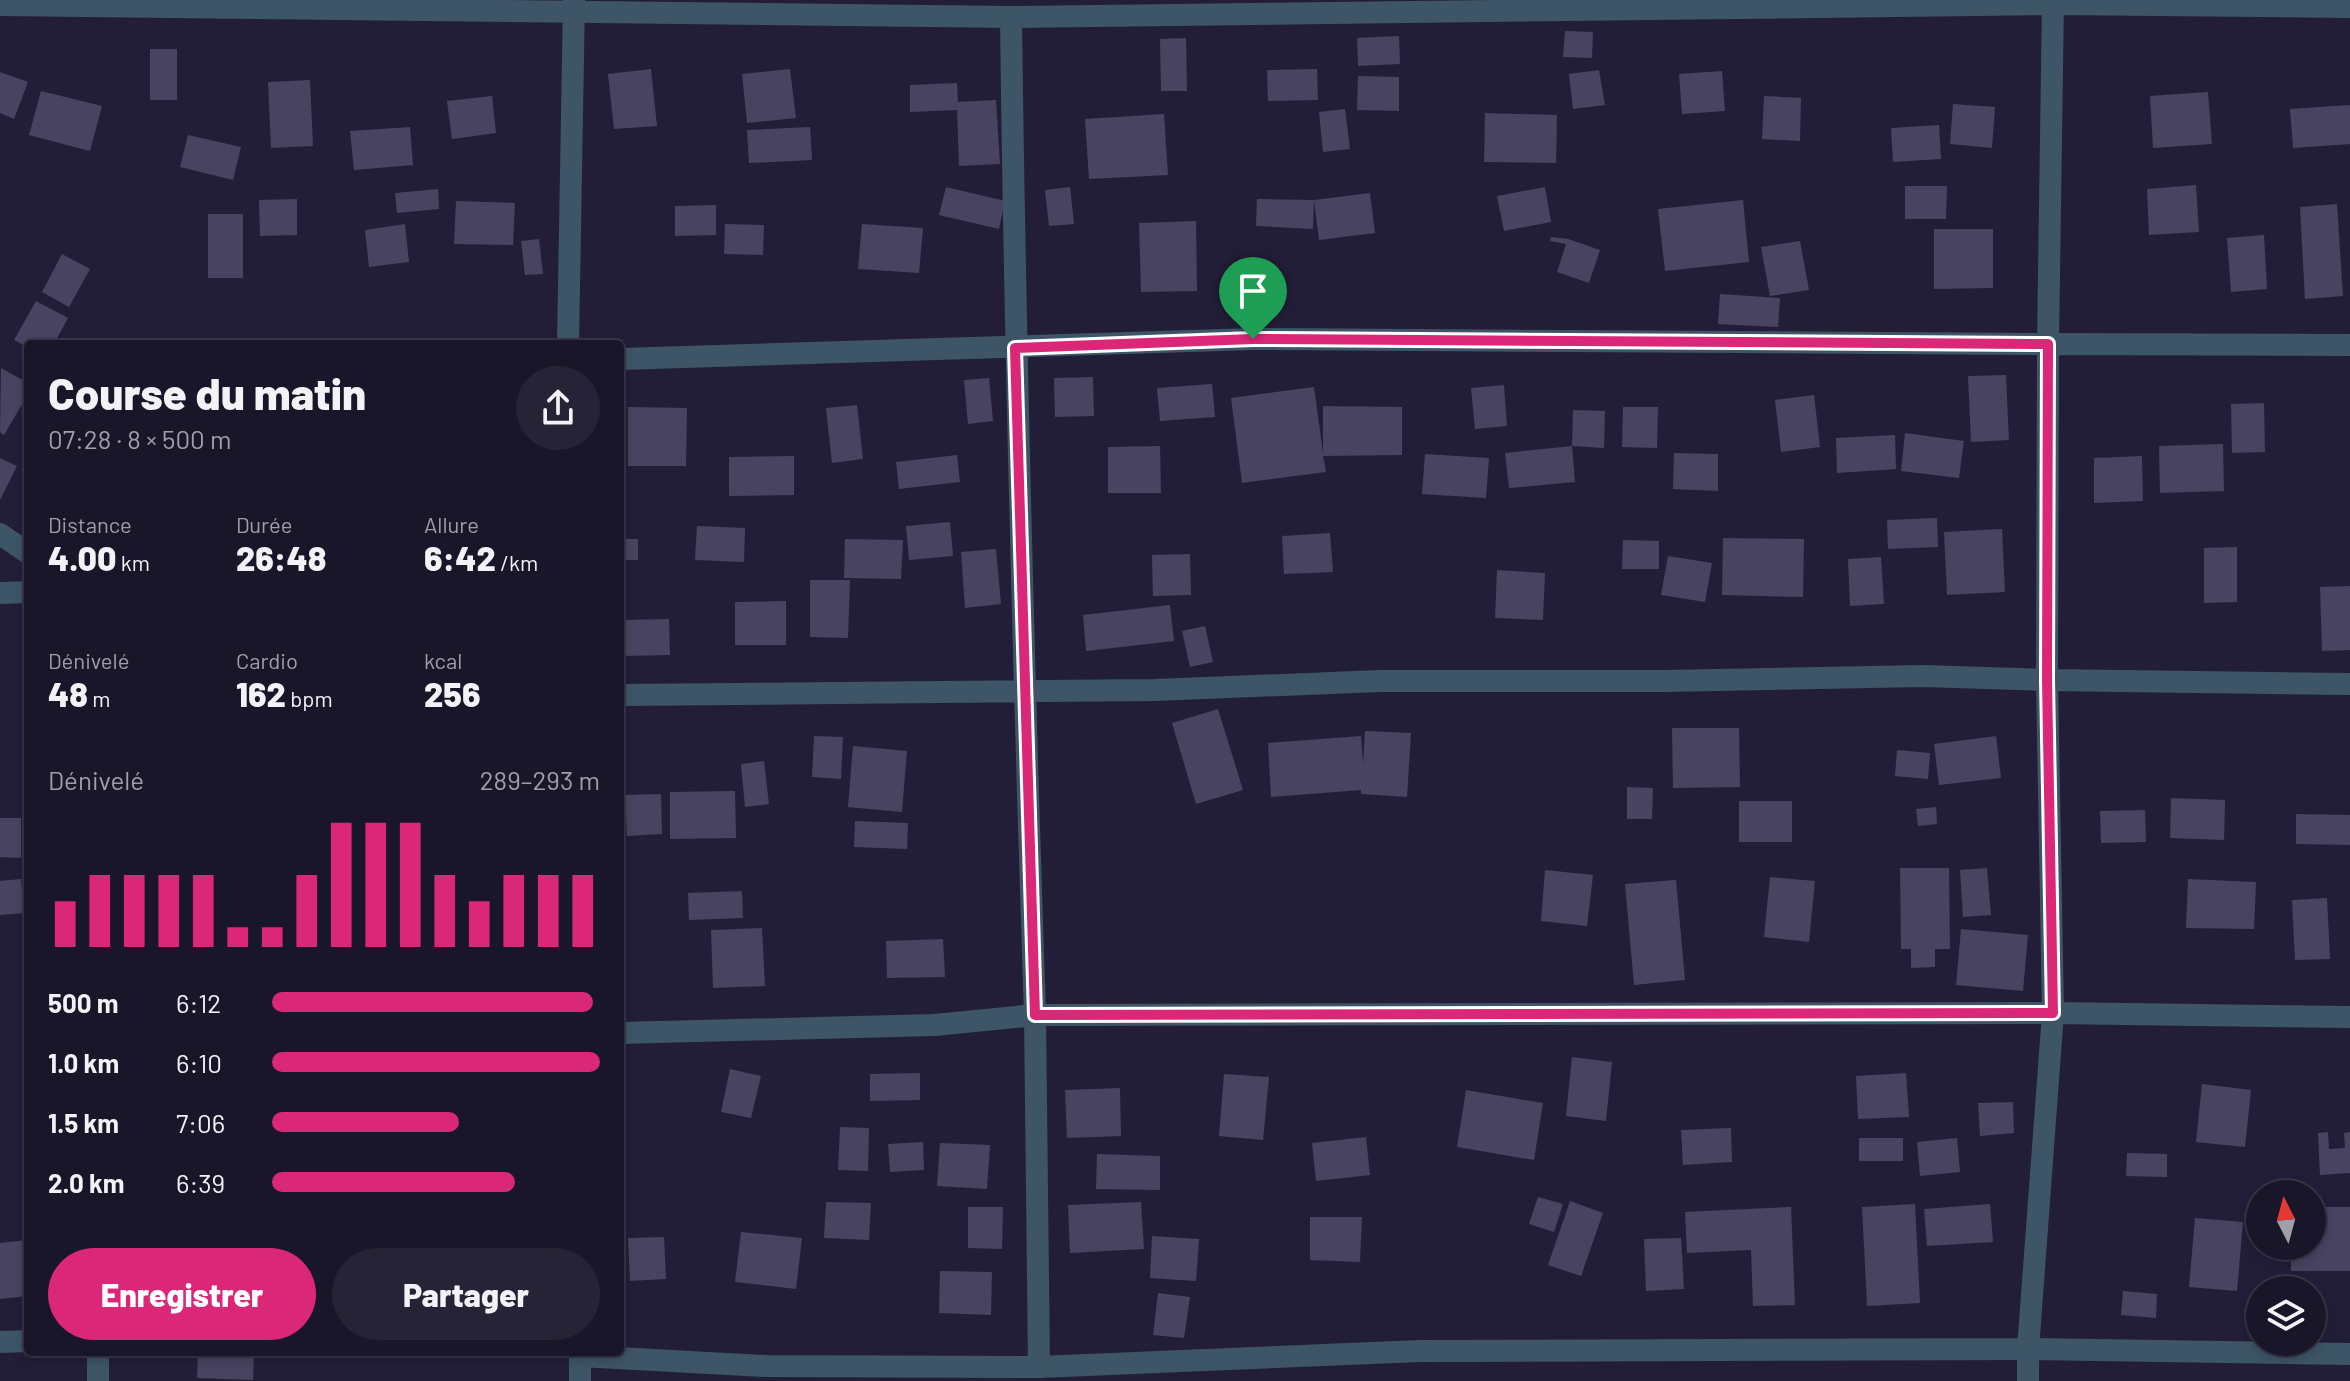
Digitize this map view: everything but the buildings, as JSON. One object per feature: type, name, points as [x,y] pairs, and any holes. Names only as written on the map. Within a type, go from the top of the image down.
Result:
[{"type":"street","points":[[2028,1381],[2053,1013],[2047,680],[2053,2]]},
{"type":"street","points":[[0,5],[574,5],[1011,17],[2053,2],[2350,7]]},
{"type":"street","points":[[568,340],[574,5]]},
{"type":"street","points":[[1011,17],[1015,348],[1035,1015],[1039,1367]]},
{"type":"street","points":[[624,359],[1253,339],[2350,345]]},
{"type":"street","points":[[0,534],[24,550]]},
{"type":"street","points":[[0,593],[24,592]]},
{"type":"street","points":[[624,695],[1155,690],[1380,681],[1665,681],[1923,676],[2350,684]]},
{"type":"street","points":[[624,1033],[934,1025],[1035,1015],[2053,1013],[2350,1017]]},
{"type":"street","points":[[0,1342],[24,1341]]},
{"type":"street","points":[[611,1356],[766,1366],[1039,1367],[1420,1351],[2028,1349],[2350,1354]]},
{"type":"street","points":[[98,1356],[98,1381]]},
{"type":"street","points":[[580,1356],[580,1381]]},
{"type":"route","points":[[1253,339],[2048,344],[2047,680],[2053,1013],[1035,1015],[1015,348],[1253,339]]}]
